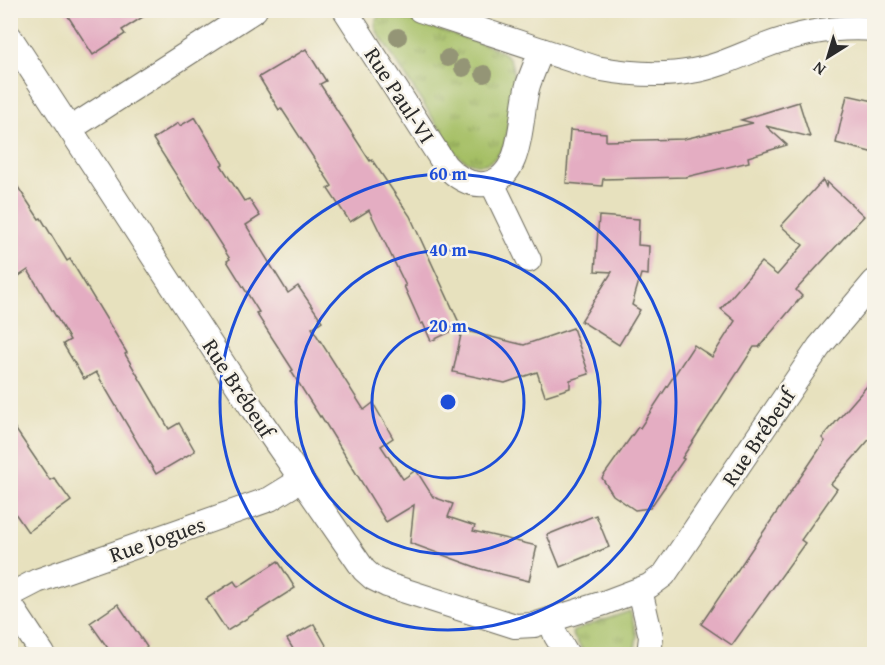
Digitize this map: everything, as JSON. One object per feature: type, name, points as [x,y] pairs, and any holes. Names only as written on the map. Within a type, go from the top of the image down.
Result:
[{"type":"street","points":[[70,129],[255,10]]},
{"type":"street","name":"Rue Paul-VI","points":[[345,10],[445,165],[455,176],[466,181],[480,185],[492,183]]},
{"type":"street","points":[[420,10],[596,68],[626,74],[673,74],[711,67],[798,35],[829,29],[874,29]]},
{"type":"street","name":"Rue Brébeuf","points":[[10,36],[252,408],[354,557],[373,578],[387,585],[515,626],[526,627],[640,590],[656,582],[671,568],[804,368],[874,282]]},
{"type":"street","points":[[529,260],[492,183],[500,179],[510,168],[528,86],[541,50]]},
{"type":"street","name":"Rue Jogues","points":[[10,595],[37,581],[270,499],[301,480]]},
{"type":"street","points":[[640,590],[651,637],[649,654]]},
{"type":"street","points":[[10,604],[43,654]]},
{"type":"street","points":[[550,620],[567,654]]},
{"type":"green space","points":[[382,13],[489,46],[509,58],[512,66],[513,87],[505,143],[501,151],[490,162],[470,163],[455,153],[376,30],[376,21]]},
{"type":"green space","points":[[630,611],[637,636],[634,654],[585,654],[572,634],[573,631]]},
{"type":"building","points":[[64,10],[154,10],[122,30],[125,34],[93,55]]},
{"type":"building","points":[[306,49],[326,81],[320,84],[370,161],[372,160],[410,216],[461,327],[431,341],[369,210],[350,222],[328,189],[332,186],[259,77]]},
{"type":"building","points":[[847,95],[874,101],[874,153],[836,143]]},
{"type":"building","points":[[799,102],[810,137],[766,126],[787,145],[748,157],[749,162],[686,177],[603,179],[602,186],[566,183],[570,130],[606,133],[606,141],[684,139],[753,123],[741,120]]},
{"type":"building","points":[[195,117],[244,201],[249,199],[260,216],[246,225],[288,293],[298,286],[322,321],[312,328],[364,410],[373,403],[393,438],[381,446],[403,479],[416,470],[433,497],[453,504],[448,517],[475,526],[473,531],[537,546],[529,581],[481,569],[410,543],[414,505],[386,522],[256,313],[259,312],[227,261],[230,259],[153,139],[178,123],[180,126]]},
{"type":"building","points":[[10,175],[39,219],[41,218],[67,261],[70,259],[127,353],[125,354],[169,429],[179,423],[195,451],[156,474],[96,372],[84,379],[63,344],[70,340],[28,270],[19,276],[10,262]]},
{"type":"building","points":[[823,180],[826,187],[827,182],[864,216],[796,290],[802,296],[759,347],[754,347],[682,458],[684,459],[650,508],[635,510],[613,495],[602,478],[638,427],[640,428],[694,345],[712,357],[735,321],[721,309],[761,262],[777,275],[803,245],[781,226]]},
{"type":"building","points":[[599,216],[639,219],[638,245],[649,246],[648,275],[641,274],[632,305],[640,310],[619,345],[581,321],[612,272],[595,271]]},
{"type":"building","points":[[573,328],[589,374],[570,380],[570,388],[545,396],[537,372],[505,383],[453,372],[462,330],[524,345]]},
{"type":"building","points":[[874,378],[874,434],[831,484],[837,489],[801,540],[805,543],[732,645],[701,624],[825,441],[822,438]]},
{"type":"building","points":[[10,421],[50,480],[54,478],[71,501],[28,532],[10,506]]},
{"type":"building","points":[[596,515],[609,547],[560,567],[547,535]]},
{"type":"building","points":[[278,561],[295,588],[227,631],[206,599],[234,581],[238,587]]},
{"type":"building","points":[[118,604],[147,647],[136,654],[112,654],[90,623]]},
{"type":"building","points":[[314,624],[331,654],[296,654],[287,639]]}]
